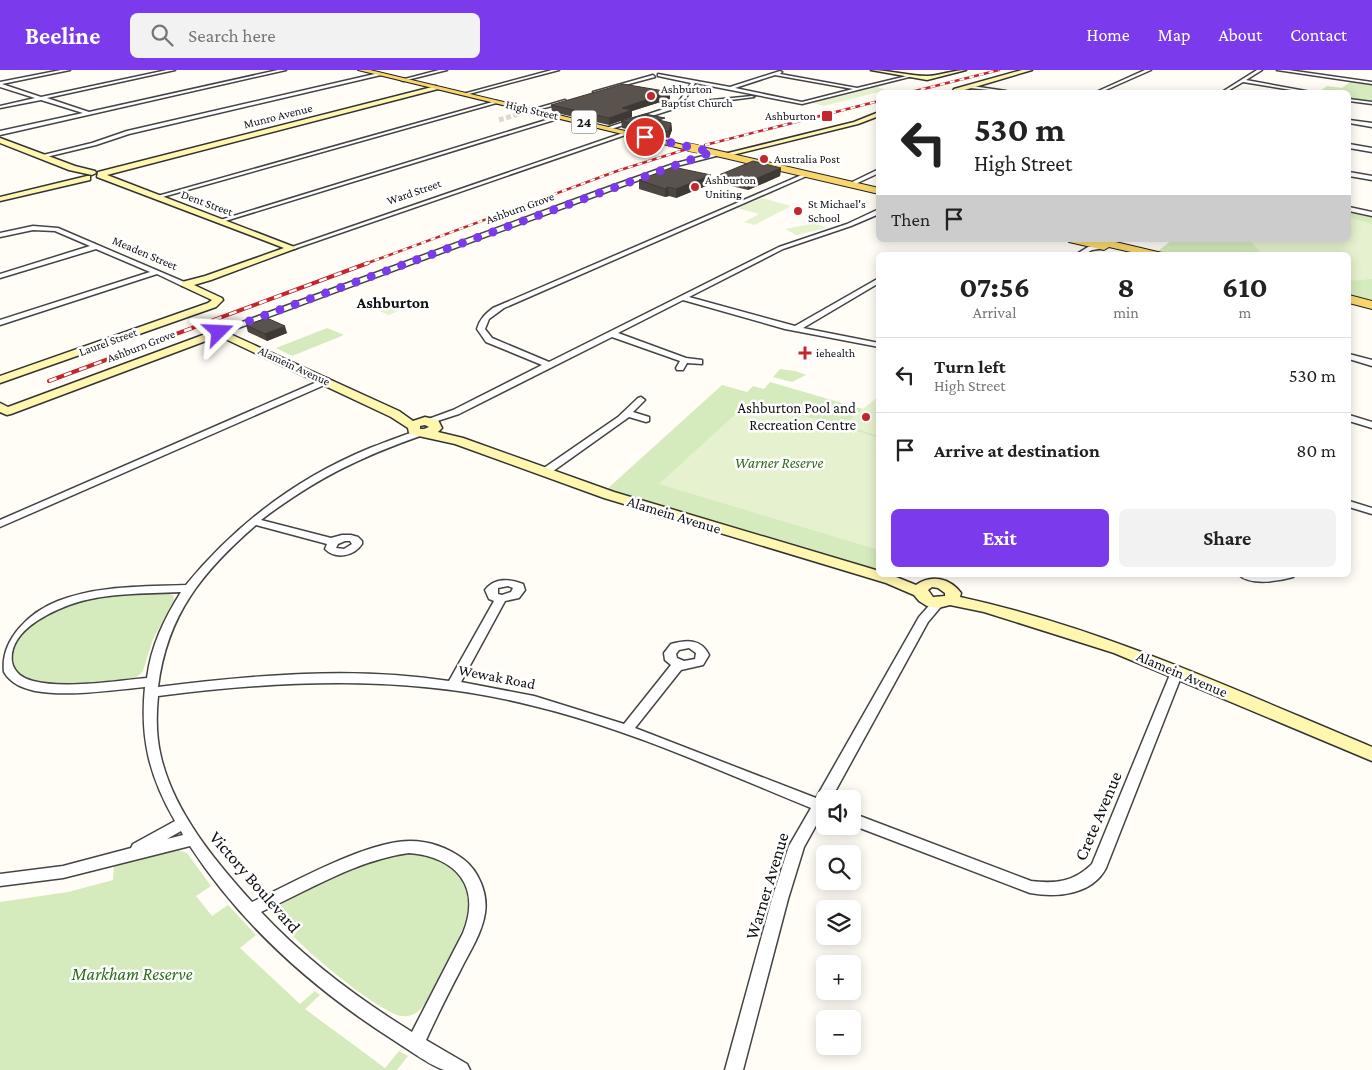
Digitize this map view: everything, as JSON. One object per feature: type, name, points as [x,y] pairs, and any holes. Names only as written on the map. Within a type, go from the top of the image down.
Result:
[{"type":"main road","name":"High Street","points":[[361,70],[688,146],[697,154],[718,154],[734,157],[876,190]]},
{"type":"main road","name":"High Street","points":[[849,185],[876,194]]},
{"type":"main road","points":[[1082,242],[1125,252]]},
{"type":"main road","points":[[1103,242],[1145,252]]},
{"type":"main road","points":[[1351,299],[1372,304]]},
{"type":"main road","points":[[1351,305],[1372,310]]},
{"type":"street","points":[[0,84],[68,70]]},
{"type":"street","points":[[0,107],[173,70]]},
{"type":"street","points":[[0,133],[284,70]]},
{"type":"street","points":[[404,80],[445,70]]},
{"type":"street","points":[[466,94],[557,70]]},
{"type":"street","points":[[633,70],[794,102],[806,102],[911,76]]},
{"type":"street","points":[[729,89],[787,70]]},
{"type":"street","points":[[874,70],[925,78],[962,70]]},
{"type":"street","points":[[966,89],[985,81],[1029,70]]},
{"type":"street","points":[[1103,90],[1149,70]]},
{"type":"street","points":[[1227,90],[1260,70]]},
{"type":"street","points":[[1279,70],[1372,83]]},
{"type":"street","points":[[42,156],[87,146],[127,133],[378,74]]},
{"type":"street","points":[[775,74],[860,89]]},
{"type":"street","points":[[586,95],[655,75]]},
{"type":"street","points":[[1243,80],[1298,90]]},
{"type":"street","points":[[682,105],[680,103],[697,83]]},
{"type":"street","points":[[0,84],[88,113]]},
{"type":"street","name":"Munro Avenue","points":[[0,199],[436,88]]},
{"type":"street","points":[[966,89],[993,90]]},
{"type":"street","points":[[966,89],[987,89]]},
{"type":"street","points":[[744,98],[757,94]]},
{"type":"street","points":[[609,128],[682,105],[763,96]]},
{"type":"street","points":[[533,110],[571,99]]},
{"type":"street","points":[[1351,100],[1372,103]]},
{"type":"street","points":[[156,198],[498,102]]},
{"type":"street","points":[[734,157],[761,147],[876,115]]},
{"type":"street","points":[[220,221],[560,117]]},
{"type":"street","points":[[871,117],[876,118]]},
{"type":"street","points":[[1351,122],[1372,125]]},
{"type":"street","name":"Ward Street","points":[[187,285],[628,133]]},
{"type":"street","name":"Dent Street","points":[[0,140],[292,248]]},
{"type":"street","points":[[1351,146],[1372,150]]},
{"type":"street","points":[[718,154],[761,147]]},
{"type":"street","name":"Ashburn Grove","points":[[4,408],[434,254],[581,200],[697,154]]},
{"type":"street","points":[[849,185],[876,172]]},
{"type":"street","points":[[549,365],[490,340],[482,332],[482,325],[485,319],[495,310],[520,298],[806,174]]},
{"type":"street","points":[[1351,174],[1372,178]]},
{"type":"street","points":[[1351,209],[1372,214]]},
{"type":"street","name":"Victory Boulevard","points":[[461,1070],[368,1013],[324,980],[282,944],[214,868],[193,839],[170,800],[155,758],[150,729],[152,687],[161,639],[191,588],[217,555],[254,521],[306,484],[342,464],[456,412],[789,245],[849,225],[876,212]]},
{"type":"street","name":"Meaden Street","points":[[0,236],[26,229],[56,229],[216,298],[218,300],[215,303]]},
{"type":"street","points":[[0,276],[98,246]]},
{"type":"street","points":[[1086,252],[1104,247]]},
{"type":"street","points":[[0,323],[157,272]]},
{"type":"street","points":[[796,330],[876,282]]},
{"type":"street","points":[[686,296],[796,330],[876,344]]},
{"type":"street","name":"Laurel Street","points":[[0,380],[215,303]]},
{"type":"street","name":"Alamein Avenue","points":[[219,332],[395,414],[460,441],[609,495],[876,575]]},
{"type":"street","points":[[612,334],[685,360],[699,362]]},
{"type":"street","points":[[1351,357],[1372,363]]},
{"type":"street","points":[[680,368],[685,360]]},
{"type":"street","points":[[0,524],[326,381]]},
{"type":"street","points":[[545,472],[627,413],[641,400]]},
{"type":"street","points":[[627,413],[646,419]]},
{"type":"street","points":[[1351,419],[1372,425]]},
{"type":"street","points":[[1351,505],[1372,511]]},
{"type":"street","points":[[254,521],[333,542]]},
{"type":"street","name":"Alamein Avenue","points":[[881,577],[939,589],[987,608],[1120,649],[1372,754]]},
{"type":"street","points":[[1258,577],[1271,579],[1280,577]]},
{"type":"street","name":"Wewak Road","points":[[191,588],[103,594],[64,603],[39,615],[16,632],[5,650],[4,670],[16,682],[37,688],[152,687],[299,678],[355,677],[453,685],[533,700],[591,717],[816,805]]},
{"type":"street","name":"Warner Avenue","points":[[831,790],[939,589]]},
{"type":"street","points":[[453,685],[501,599]]},
{"type":"street","points":[[626,730],[678,665]]},
{"type":"street","name":"Crete Avenue","points":[[861,822],[1030,887],[1045,890],[1082,883],[1092,876],[1102,860],[1177,672]]},
{"type":"street","name":"Warner Avenue","points":[[734,1070],[788,873],[797,846],[816,816]]},
{"type":"street","points":[[125,855],[183,823]]},
{"type":"street","points":[[0,880],[63,872],[193,839]]},
{"type":"street","points":[[250,910],[359,858],[384,850],[399,847],[428,848],[455,861],[470,876],[475,887],[477,914],[468,937],[415,1043]]},
{"type":"green space","points":[[1351,81],[1372,84],[1372,101],[1351,98],[1351,90],[1322,90],[1327,86],[1342,88]]},
{"type":"green space","points":[[877,87],[887,90],[876,90],[876,93],[824,106],[813,103]]},
{"type":"green space","points":[[762,198],[791,206],[755,225],[744,222],[759,214],[737,208]]},
{"type":"green space","points":[[1351,213],[1372,217],[1372,300],[1351,295],[1351,252],[1158,251],[1169,242],[1351,242]]},
{"type":"green space","points":[[1351,218],[1372,224],[1372,279],[1351,281],[1351,252],[1260,252],[1252,242],[1351,242]]},
{"type":"green space","points":[[815,223],[827,228],[796,235],[785,229]]},
{"type":"green space","points":[[406,300],[416,303],[389,315],[379,311]]},
{"type":"green space","points":[[327,328],[344,335],[292,356],[276,348]]},
{"type":"green space","points":[[780,369],[806,375],[792,382],[773,377]]},
{"type":"green space","name":"Warner Reserve","points":[[770,382],[863,409],[845,424],[876,435],[876,571],[606,490],[722,385],[747,392],[753,386],[764,389]]},
{"type":"green space","name":"Ashburton Pool and Recreation Centre","points":[[876,398],[876,435],[844,424]]},
{"type":"green space","points":[[770,407],[876,437],[876,549],[659,484],[740,410]]},
{"type":"green space","points":[[167,593],[173,595],[174,600],[153,639],[143,671],[138,676],[130,679],[102,682],[54,684],[26,678],[15,671],[12,655],[16,641],[38,620],[55,611],[72,604],[91,600]]},
{"type":"green space","name":"Markham Reserve","points":[[175,849],[187,853],[211,886],[196,896],[212,916],[228,905],[256,935],[240,948],[300,1004],[315,991],[320,995],[305,1009],[385,1068],[399,1051],[408,1056],[397,1070],[0,1070],[0,902],[68,892],[113,880],[114,866],[155,853]]},
{"type":"green space","points":[[396,854],[427,856],[447,866],[462,881],[467,892],[468,903],[467,915],[459,938],[425,1004],[409,1016],[402,1016],[391,1012],[355,989],[314,956],[283,925],[276,915],[277,907],[287,900],[368,862]]},
{"type":"building","points":[[623,84],[670,92],[622,108],[632,110],[609,118],[551,105]]},
{"type":"building","points":[[645,114],[665,118],[659,120],[671,123],[669,132],[621,121]]},
{"type":"building","points":[[753,161],[781,168],[748,182],[719,175]]},
{"type":"building","points":[[673,167],[711,175],[676,189],[668,187],[665,189],[639,180]]},
{"type":"building","points":[[267,318],[285,326],[265,334],[246,325]]},
{"type":"tunnel","points":[[499,120],[525,112]]},
{"type":"railway","points":[[919,90],[999,70]]},
{"type":"railway","points":[[705,145],[876,102]]},
{"type":"railway","points":[[365,264],[617,171],[684,150]]},
{"type":"railway","points":[[49,381],[368,263]]},
{"type":"place","name":"Ashburton Baptist Church","points":[[651,96]]},
{"type":"place","name":"Ashburton","points":[[827,116]]},
{"type":"place","name":"Australia Post","points":[[764,159]]},
{"type":"place","name":"Ashburton Uniting","points":[[695,187]]},
{"type":"place","name":"St Michael's School","points":[[798,211]]},
{"type":"place","name":"iehealth","points":[[805,353]]},
{"type":"place","name":"Ashburton Pool and Recreation Centre","points":[[866,417]]},
{"type":"district","name":"Ashburton","points":[[393,302]]},
{"type":"route","points":[[219,332],[712,152],[645,137]]}]
